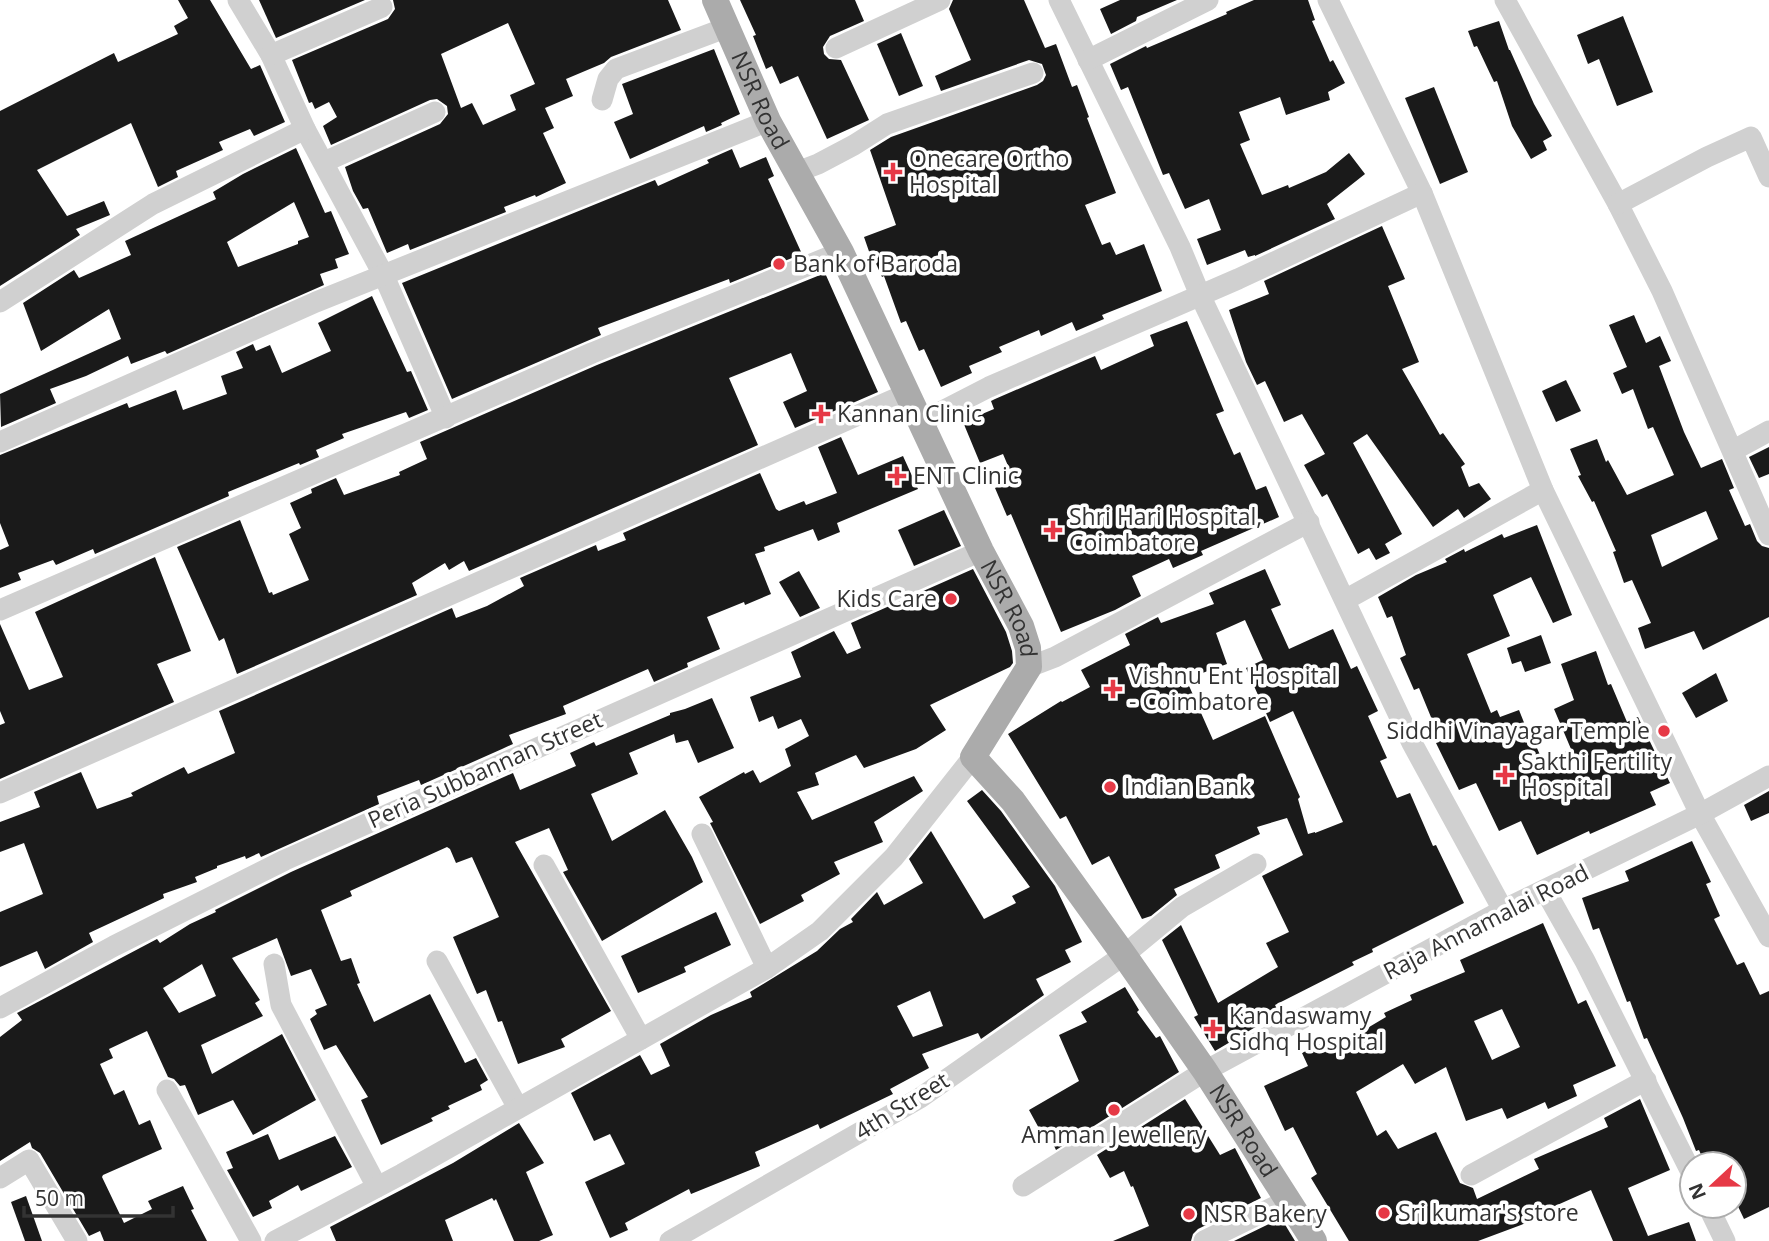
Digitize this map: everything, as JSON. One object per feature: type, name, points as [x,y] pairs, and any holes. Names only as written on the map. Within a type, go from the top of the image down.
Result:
[{"type":"main road","name":"NSR Road","points":[[715,0],[768,121],[841,252],[919,423],[1021,626],[1028,648],[1029,667],[973,757],[1013,801],[1124,956],[1205,1071],[1314,1241]]},
{"type":"street","points":[[238,0],[271,55],[305,128],[384,276],[446,418]]},
{"type":"street","points":[[836,48],[940,0]]},
{"type":"street","points":[[1059,0],[1180,247],[1200,295],[1412,743],[1503,910]]},
{"type":"street","points":[[1088,60],[1208,0]]},
{"type":"street","points":[[1328,0],[1422,193],[1543,490],[1700,814],[1769,937]]},
{"type":"street","points":[[1505,0],[1618,204],[1662,291],[1769,535]]},
{"type":"street","points":[[271,55],[382,7]]},
{"type":"street","points":[[602,100],[608,79],[616,69],[728,27]]},
{"type":"street","points":[[797,172],[854,145],[887,124],[1033,73]]},
{"type":"street","points":[[324,162],[435,112]]},
{"type":"street","points":[[0,442],[316,302],[768,121]]},
{"type":"street","points":[[0,302],[153,204],[305,128]]},
{"type":"street","points":[[1618,204],[1751,137],[1769,177]]},
{"type":"street","points":[[919,423],[989,387],[1200,295],[1422,193]]},
{"type":"street","points":[[0,610],[592,353],[841,252]]},
{"type":"street","points":[[0,793],[906,394]]},
{"type":"street","points":[[1734,450],[1769,431]]},
{"type":"street","points":[[1345,600],[1543,490]]},
{"type":"street","points":[[1029,667],[1055,657],[1309,522]]},
{"type":"street","name":"Peria Subbannan Street","points":[[0,1008],[114,946],[285,860],[981,551]]},
{"type":"street","points":[[275,1241],[377,1187],[767,968],[820,931],[894,857],[973,757]]},
{"type":"street","name":"Raja Annamalai Road","points":[[1023,1186],[1205,1071],[1503,910],[1700,814],[1769,776]]},
{"type":"street","points":[[702,834],[767,968]]},
{"type":"street","name":"4th Street","points":[[670,1241],[920,1098],[1124,956],[1182,907],[1256,864]]},
{"type":"street","points":[[544,865],[641,1039]]},
{"type":"street","points":[[1545,890],[1585,961],[1680,1150]]},
{"type":"street","points":[[436,961],[518,1108]]},
{"type":"street","points":[[274,964],[281,1005],[377,1187]]},
{"type":"street","points":[[1471,1175],[1646,1080]]},
{"type":"street","points":[[167,1090],[251,1241]]},
{"type":"street","points":[[0,1178],[29,1160],[77,1241]]},
{"type":"street","points":[[1204,1241],[1288,1200]]},
{"type":"street","points":[[1714,1220],[1725,1241]]},
{"type":"building","points":[[178,0],[210,0],[251,69],[260,65],[285,122],[254,136],[250,129],[219,142],[223,150],[176,171],[178,177],[158,187],[131,123],[37,170],[67,216],[104,201],[110,215],[76,229],[80,235],[0,286],[0,111],[114,53],[118,62],[178,34],[174,26],[188,18]]},
{"type":"building","points":[[259,0],[365,0],[276,38]]},
{"type":"building","points":[[393,0],[668,0],[681,30],[611,57],[604,63],[566,79],[573,96],[545,108],[554,128],[543,133],[566,183],[536,197],[535,195],[504,207],[506,212],[410,250],[408,244],[387,253],[368,208],[363,209],[353,191],[345,167],[440,124],[448,114],[447,106],[437,99],[430,100],[331,145],[323,126],[337,117],[329,102],[315,109],[312,102],[309,103],[292,60],[388,19],[395,9]],"holes":[[[508,23],[535,84],[510,95],[516,110],[483,125],[472,103],[461,108],[441,54]]]},
{"type":"building","points":[[740,0],[855,0],[864,21],[830,36],[823,47],[824,54],[829,59],[841,60],[869,120],[827,139],[798,76],[780,84],[772,66],[766,69],[753,36],[756,35]]},
{"type":"building","points":[[953,0],[1024,0],[1045,48],[1056,44],[1072,87],[1077,85],[1116,193],[1085,205],[1102,245],[1110,242],[1116,255],[1144,244],[1162,291],[1102,315],[1104,319],[1076,331],[1072,322],[1041,336],[1039,330],[999,347],[1002,352],[969,366],[972,373],[941,387],[924,349],[919,351],[906,321],[901,323],[884,276],[882,277],[874,259],[872,260],[864,237],[896,225],[870,150],[891,137],[1037,85],[1046,75],[1042,64],[1029,60],[941,91],[935,76],[971,60],[949,9]]},
{"type":"building","points":[[1120,0],[1177,0],[1137,17],[1136,21],[1111,34],[1100,9]]},
{"type":"building","points":[[1254,0],[1308,0],[1315,20],[1312,21],[1330,62],[1333,60],[1345,83],[1328,92],[1330,100],[1286,115],[1280,97],[1239,112],[1250,140],[1240,144],[1262,195],[1288,185],[1289,188],[1326,172],[1349,153],[1365,174],[1327,204],[1335,219],[1255,256],[1248,257],[1245,250],[1207,265],[1197,239],[1221,230],[1209,199],[1185,209],[1169,173],[1163,175],[1128,87],[1121,90],[1110,64]]},
{"type":"building","points":[[1623,16],[1653,92],[1617,106],[1599,59],[1588,64],[1577,35]]},
{"type":"building","points":[[1499,21],[1509,50],[1552,136],[1543,141],[1547,150],[1531,159],[1512,126],[1497,81],[1494,82],[1468,31]]},
{"type":"building","points":[[901,33],[923,86],[899,96],[877,44]]},
{"type":"building","points":[[714,49],[740,114],[706,132],[704,126],[630,159],[614,122],[633,114],[622,84]]},
{"type":"building","points":[[1434,87],[1468,172],[1440,184],[1405,98]]},
{"type":"building","points":[[296,148],[325,213],[331,211],[349,254],[335,259],[338,268],[320,274],[324,285],[167,354],[165,351],[131,364],[128,356],[50,389],[56,403],[1,427],[0,394],[121,339],[109,309],[41,351],[23,303],[74,270],[79,278],[131,255],[125,241],[216,199],[213,192]],"holes":[[[294,202],[309,237],[298,241],[298,244],[238,267],[227,242]]]},
{"type":"building","points":[[732,149],[740,168],[766,157],[774,176],[768,179],[802,254],[730,283],[729,279],[598,328],[601,335],[452,399],[402,283],[655,180],[658,186],[709,163],[707,160]]},
{"type":"building","points":[[1382,226],[1405,279],[1388,286],[1419,362],[1402,369],[1440,435],[1443,433],[1465,464],[1461,467],[1469,487],[1479,483],[1491,499],[1464,518],[1458,509],[1433,527],[1367,434],[1353,443],[1402,534],[1385,544],[1390,553],[1376,560],[1369,548],[1358,554],[1327,494],[1322,497],[1304,465],[1325,454],[1302,414],[1284,422],[1265,381],[1257,385],[1246,362],[1229,310],[1269,294],[1264,281]]},
{"type":"building","points":[[825,273],[878,392],[795,428],[783,402],[807,391],[791,353],[729,378],[758,445],[469,571],[464,561],[449,570],[445,563],[412,583],[417,595],[237,674],[224,638],[219,641],[177,547],[240,520],[269,593],[272,592],[273,595],[309,580],[289,534],[301,528],[290,503],[312,493],[311,489],[336,478],[344,495],[400,475],[399,472],[427,459],[420,442],[597,365]]},
{"type":"building","points":[[372,296],[428,410],[409,418],[406,412],[342,434],[344,438],[316,450],[319,457],[228,492],[229,496],[95,554],[93,549],[56,565],[53,560],[18,573],[21,580],[0,588],[0,550],[9,546],[0,523],[0,455],[127,403],[129,408],[176,390],[183,410],[227,394],[221,376],[243,368],[236,352],[253,344],[256,351],[270,345],[282,373],[331,351],[318,323]]},
{"type":"building","points":[[1634,315],[1646,343],[1660,336],[1671,361],[1659,366],[1701,468],[1722,459],[1734,488],[1729,490],[1745,526],[1750,524],[1757,541],[1769,548],[1769,617],[1703,650],[1694,631],[1645,649],[1638,628],[1651,623],[1632,580],[1624,583],[1613,552],[1616,551],[1594,501],[1592,502],[1578,476],[1581,475],[1570,449],[1597,439],[1606,462],[1608,460],[1627,495],[1674,475],[1653,427],[1648,429],[1633,389],[1622,394],[1613,373],[1627,367],[1609,325]],"holes":[[[1706,511],[1718,539],[1662,567],[1651,535]]]},
{"type":"building","points":[[1187,321],[1224,411],[1216,414],[1234,455],[1240,452],[1256,490],[1266,486],[1279,517],[1201,551],[1203,555],[1173,568],[1169,559],[1132,576],[1141,596],[1061,632],[1011,514],[1007,516],[995,488],[1014,480],[1003,454],[980,463],[963,422],[994,409],[991,401],[995,399],[1095,356],[1101,370],[1154,346],[1150,335]]},
{"type":"building","points":[[1566,380],[1581,411],[1556,422],[1542,391]]},
{"type":"building","points":[[841,437],[858,475],[903,456],[918,489],[837,523],[840,532],[818,541],[813,529],[764,547],[765,551],[755,554],[771,594],[707,617],[720,649],[687,663],[688,667],[654,682],[648,669],[563,706],[566,714],[509,735],[513,744],[421,785],[419,780],[377,796],[379,804],[261,857],[259,853],[217,866],[195,877],[197,882],[163,894],[164,898],[89,933],[93,942],[45,969],[37,951],[0,967],[0,912],[43,894],[24,843],[0,852],[0,822],[40,807],[34,792],[81,772],[97,809],[133,796],[131,793],[184,767],[188,774],[235,753],[219,711],[452,608],[456,618],[487,606],[524,586],[520,578],[596,545],[598,551],[626,540],[623,533],[760,473],[779,511],[804,501],[806,505],[837,493],[818,447]]},
{"type":"building","points":[[1769,447],[1769,474],[1759,478],[1749,457]]},
{"type":"building","points":[[944,510],[961,546],[914,566],[898,530]]},
{"type":"building","points":[[1537,525],[1572,615],[1553,623],[1531,577],[1493,595],[1510,636],[1467,654],[1491,713],[1497,710],[1500,717],[1519,710],[1543,762],[1571,749],[1554,709],[1574,700],[1561,664],[1596,651],[1608,685],[1611,684],[1627,722],[1638,717],[1670,783],[1650,792],[1656,805],[1537,855],[1521,821],[1499,831],[1476,783],[1459,790],[1436,743],[1438,742],[1430,723],[1433,722],[1419,688],[1414,690],[1400,658],[1406,655],[1392,616],[1387,618],[1378,597],[1416,575],[1447,562],[1445,559],[1464,549],[1465,552],[1502,534],[1504,538]]},
{"type":"building","points":[[155,557],[191,651],[157,664],[174,702],[0,779],[0,725],[5,723],[0,711],[0,624],[29,690],[63,677],[35,612]]},
{"type":"building","points":[[973,569],[1006,632],[1013,663],[1010,667],[930,705],[946,730],[916,749],[864,768],[856,755],[815,773],[819,785],[797,792],[812,820],[914,776],[923,791],[874,822],[883,842],[834,862],[840,874],[801,895],[804,901],[760,924],[699,797],[744,772],[745,774],[753,770],[760,783],[791,766],[785,749],[809,736],[801,719],[778,729],[773,716],[759,722],[750,697],[801,677],[791,652],[834,631],[847,654],[861,648],[851,623]]},
{"type":"building","points":[[1265,569],[1281,605],[1271,609],[1289,649],[1333,629],[1351,669],[1357,666],[1378,711],[1368,716],[1387,758],[1380,761],[1397,798],[1410,793],[1433,846],[1436,845],[1464,903],[1372,949],[1373,952],[1352,962],[1354,965],[1275,1005],[1279,1013],[1215,1051],[1194,1017],[1198,1015],[1162,940],[1181,925],[1218,1003],[1278,967],[1266,943],[1289,932],[1262,876],[1303,855],[1287,818],[1257,827],[1260,834],[1215,855],[1220,868],[1174,889],[1177,895],[1151,916],[1142,919],[1109,856],[1092,865],[1066,816],[1060,819],[1008,734],[1061,701],[1090,687],[1081,670],[1130,645],[1125,634],[1158,617],[1161,623],[1214,604],[1209,593]],"holes":[[[1245,620],[1263,660],[1246,668],[1270,722],[1293,711],[1343,822],[1308,834],[1298,799],[1300,797],[1265,716],[1213,740],[1186,679],[1227,664],[1216,633]]]},
{"type":"building","points":[[799,571],[820,608],[800,617],[779,582]]},
{"type":"building","points":[[1541,635],[1551,663],[1525,672],[1521,661],[1512,664],[1507,648]]},
{"type":"building","points":[[1716,673],[1728,701],[1696,718],[1682,693]]},
{"type":"building","points":[[712,698],[734,748],[698,763],[688,740],[676,743],[674,734],[629,753],[638,774],[591,794],[612,841],[665,810],[703,882],[602,941],[563,872],[568,870],[549,828],[515,842],[611,1011],[561,1039],[565,1047],[518,1064],[502,1021],[498,1022],[486,990],[477,994],[453,937],[499,917],[472,857],[456,863],[447,847],[350,891],[352,896],[321,910],[341,961],[351,958],[360,983],[357,984],[374,1022],[430,994],[465,1063],[476,1058],[488,1080],[480,1085],[482,1090],[448,1106],[450,1109],[431,1118],[433,1121],[381,1145],[361,1100],[368,1097],[336,1045],[324,1050],[310,1019],[317,1014],[315,1010],[327,1005],[311,969],[291,976],[277,938],[232,958],[260,1000],[255,1003],[263,1016],[201,1045],[212,1074],[282,1034],[316,1100],[253,1135],[233,1100],[198,1115],[185,1085],[180,1086],[168,1077],[147,1031],[109,1049],[113,1058],[100,1064],[114,1095],[124,1090],[139,1125],[150,1120],[162,1149],[103,1175],[124,1223],[152,1209],[148,1201],[183,1186],[194,1209],[191,1210],[207,1241],[104,1241],[100,1231],[89,1236],[40,1153],[32,1148],[30,1142],[0,1161],[0,1037],[22,1020],[17,1013],[157,939],[160,943],[216,912],[215,910],[291,872],[513,773],[520,790],[576,766],[570,753],[594,742],[596,746]],"holes":[[[202,964],[216,996],[179,1013],[163,988]]]},
{"type":"building","points":[[982,790],[1001,811],[1055,886],[1082,942],[1065,950],[1071,962],[1036,979],[1044,995],[981,1039],[978,1033],[922,1054],[929,1068],[890,1089],[893,1094],[820,1129],[818,1124],[755,1152],[760,1166],[691,1194],[689,1189],[625,1223],[628,1230],[610,1238],[585,1182],[625,1164],[610,1134],[594,1141],[571,1093],[640,1055],[651,1075],[670,1066],[660,1044],[711,1015],[752,997],[750,992],[817,951],[840,929],[853,922],[851,919],[877,892],[884,905],[923,883],[909,859],[931,831],[984,919],[1016,903],[1012,896],[1030,887],[967,801]],"holes":[[[930,991],[943,1026],[913,1037],[897,1006]]]},
{"type":"building","points":[[1769,791],[1769,813],[1751,821],[1744,805]]},
{"type":"building","points":[[1692,841],[1711,882],[1706,884],[1720,916],[1714,919],[1737,965],[1744,962],[1760,995],[1769,991],[1769,1207],[1748,1217],[1748,1150],[1696,1150],[1647,1038],[1644,1039],[1630,1001],[1627,1002],[1599,928],[1593,930],[1582,898],[1629,881],[1625,871]]},
{"type":"building","points":[[716,912],[731,945],[684,967],[686,972],[638,993],[621,956]]},
{"type":"building","points":[[1543,923],[1578,1004],[1586,1000],[1616,1066],[1573,1085],[1577,1096],[1548,1109],[1545,1102],[1507,1119],[1502,1108],[1466,1121],[1446,1067],[1415,1084],[1403,1064],[1356,1092],[1377,1136],[1386,1130],[1398,1149],[1436,1132],[1460,1183],[1473,1188],[1477,1199],[1539,1169],[1534,1159],[1608,1127],[1604,1118],[1640,1099],[1670,1170],[1628,1188],[1648,1236],[1689,1222],[1696,1241],[1613,1241],[1591,1190],[1546,1210],[1547,1213],[1521,1225],[1478,1241],[1349,1241],[1311,1178],[1317,1174],[1293,1127],[1285,1131],[1264,1086],[1308,1066],[1302,1053],[1328,1040],[1332,1049],[1386,1017],[1384,1013],[1412,1000],[1410,995],[1465,972],[1460,960]],"holes":[[[1502,1009],[1520,1047],[1492,1060],[1474,1021]]]},
{"type":"building","points":[[1125,987],[1139,1010],[1137,1012],[1156,1038],[1160,1036],[1179,1072],[1056,1150],[1046,1129],[1041,1132],[1029,1110],[1079,1081],[1059,1035],[1087,1022],[1081,1012]]},
{"type":"building","points":[[1185,1099],[1220,1155],[1235,1148],[1261,1198],[1198,1229],[1191,1241],[1113,1241],[1149,1226],[1124,1171],[1110,1178],[1097,1155]]},
{"type":"building","points":[[519,1123],[544,1163],[526,1172],[553,1235],[539,1241],[514,1241],[496,1199],[494,1201],[492,1198],[445,1220],[453,1241],[336,1241],[330,1227],[453,1163]]},
{"type":"building","points":[[268,1134],[279,1160],[335,1136],[352,1167],[301,1191],[298,1185],[269,1201],[272,1208],[253,1217],[227,1170],[233,1168],[226,1152]]},
{"type":"building","points":[[26,1196],[42,1241],[25,1241],[11,1202]]},
{"type":"building","points":[[1281,1218],[1295,1241],[1234,1241]]},
{"type":"place","name":"Onecare Ortho Hospital","points":[[893,172]]},
{"type":"place","name":"Bank of Baroda","points":[[779,264]]},
{"type":"place","name":"Kannan Clinic","points":[[821,414]]},
{"type":"place","name":"ENT Clinic","points":[[897,476]]},
{"type":"place","name":"Shri Hari Hospital, Coimbatore","points":[[1053,530]]},
{"type":"place","name":"Kids Care","points":[[951,599]]},
{"type":"place","name":"Vishnu Ent Hospital - Coimbatore","points":[[1113,689]]},
{"type":"place","name":"Siddhi Vinayagar Temple","points":[[1664,731]]},
{"type":"place","name":"Sakthi Fertility Hospital","points":[[1505,775]]},
{"type":"place","name":"Indian Bank","points":[[1110,787]]},
{"type":"place","name":"Kandaswamy Sidhq Hospital","points":[[1213,1029]]},
{"type":"place","name":"Amman Jewellery","points":[[1114,1110]]},
{"type":"place","name":"Sri kumar's store","points":[[1384,1213]]},
{"type":"place","name":"NSR Bakery","points":[[1189,1214]]}]
